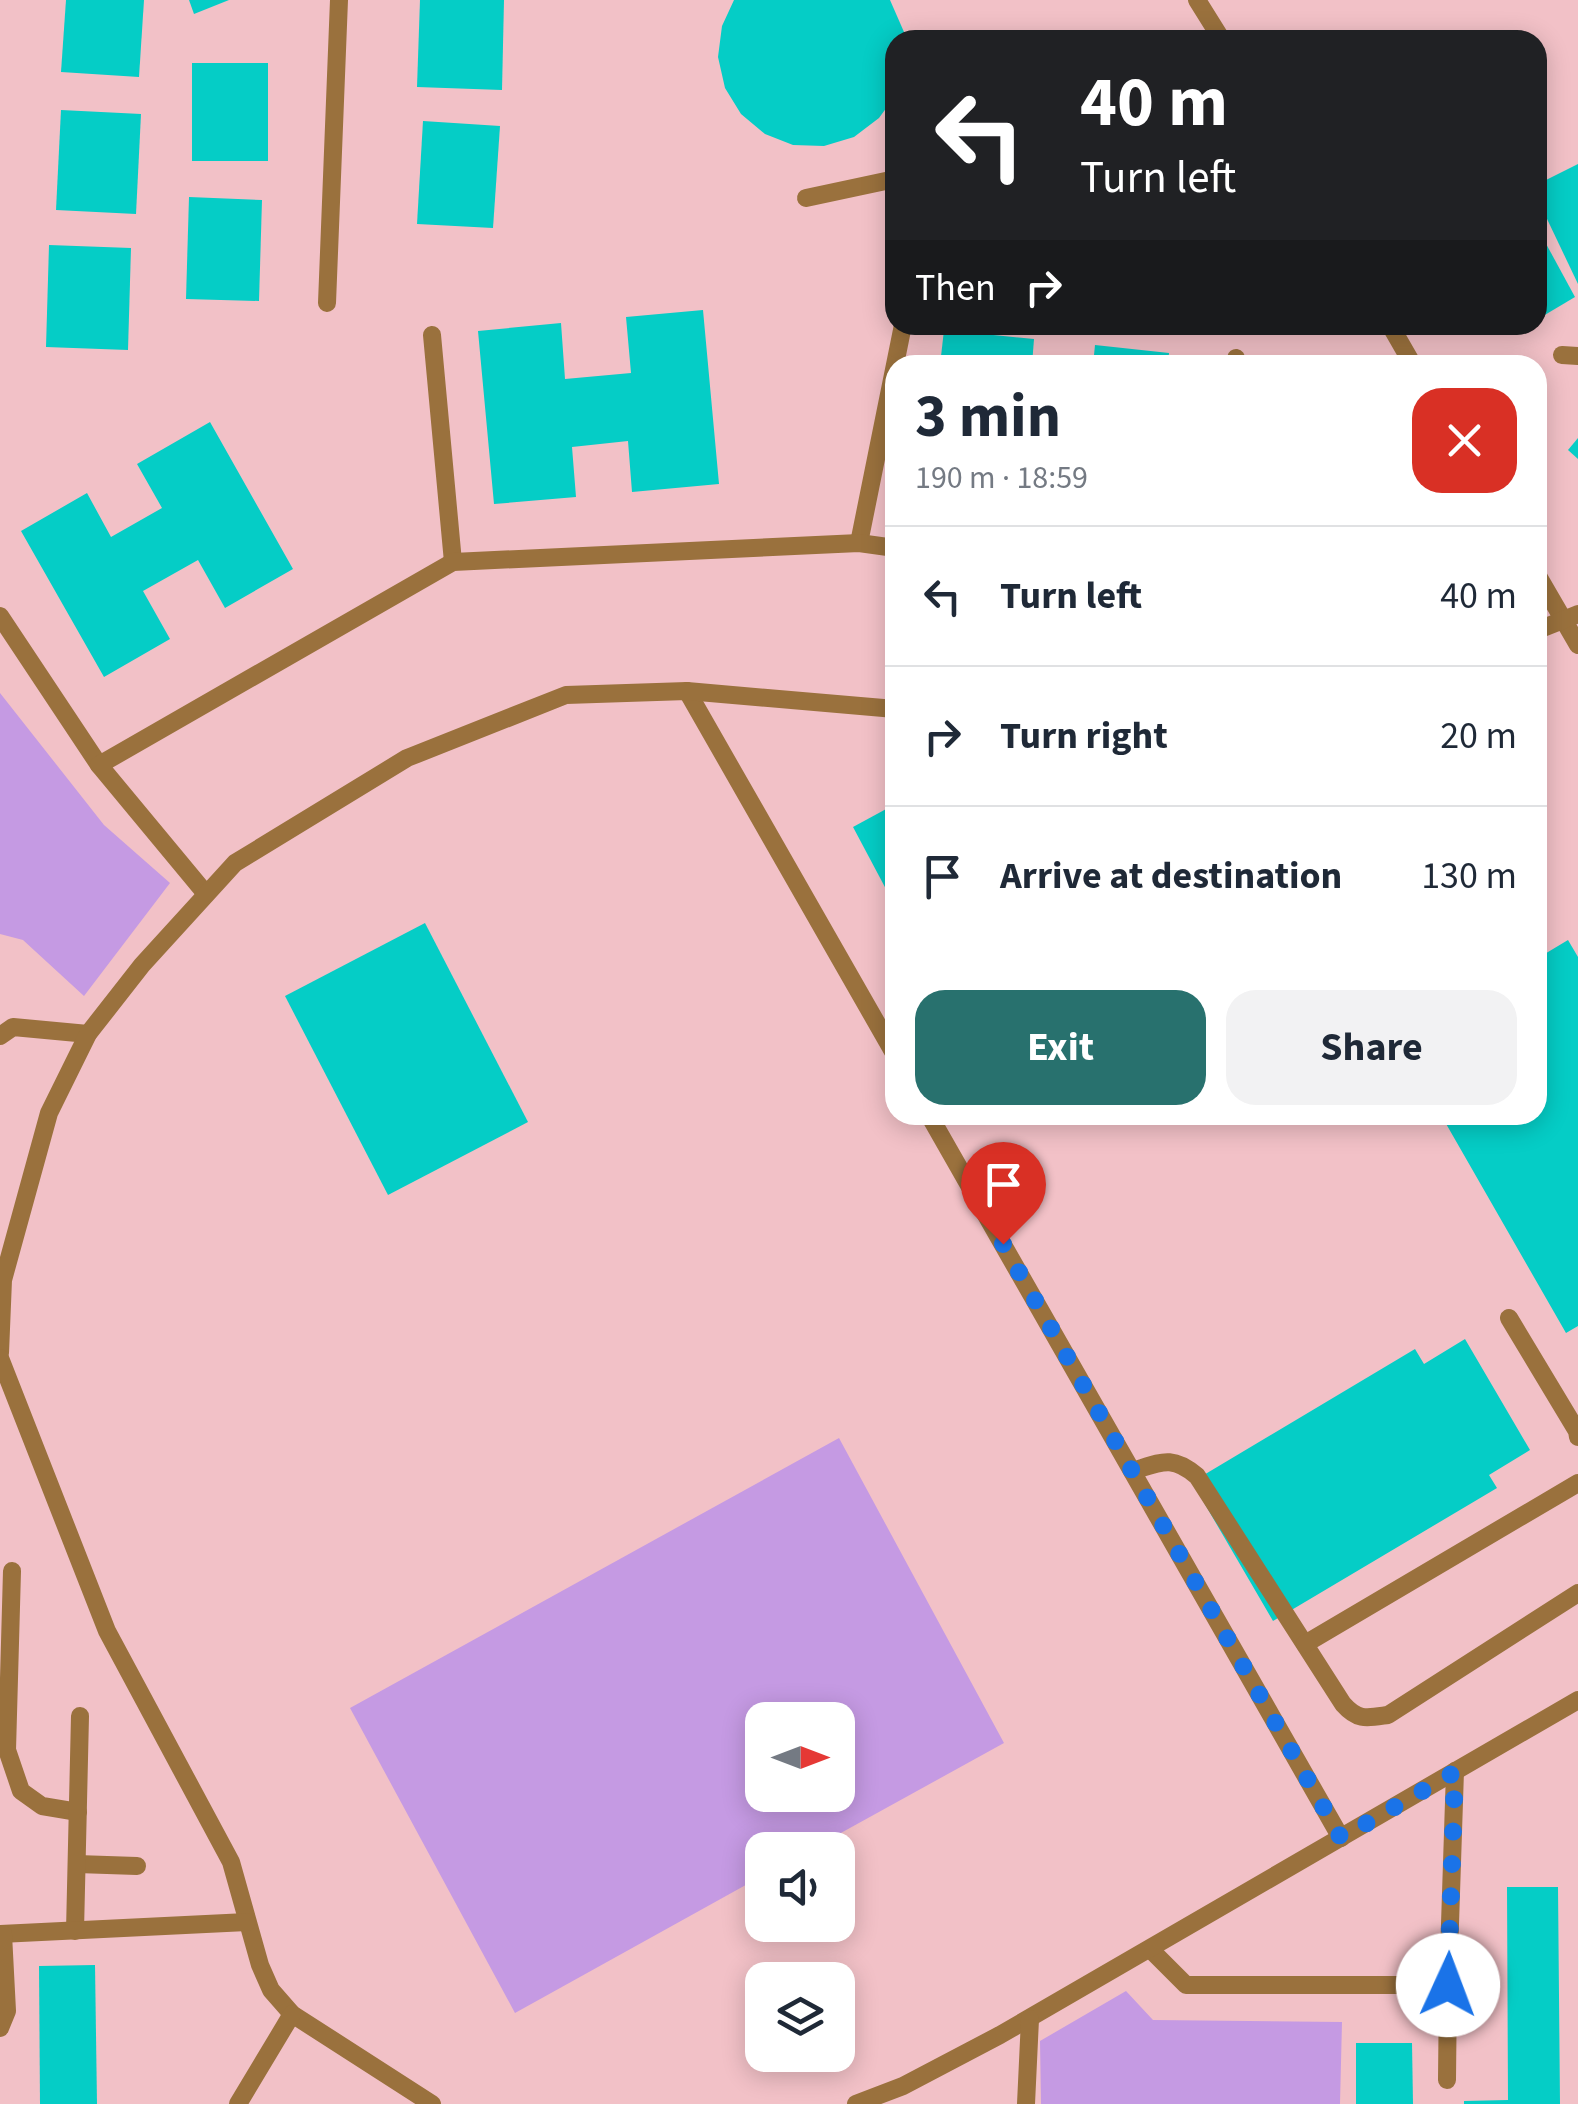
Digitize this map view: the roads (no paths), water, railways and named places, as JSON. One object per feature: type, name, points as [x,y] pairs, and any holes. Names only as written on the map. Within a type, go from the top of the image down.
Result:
[{"type":"lane","points":[[327,303],[339,0]]},
{"type":"lane","points":[[1197,0],[1216,30]]},
{"type":"lane","points":[[806,198],[885,180]]},
{"type":"lane","points":[[432,335],[453,562]]},
{"type":"lane","points":[[859,543],[885,414]]},
{"type":"lane","points":[[99,765],[453,562],[859,543],[885,547]]},
{"type":"lane","points":[[1547,587],[1571,617],[1578,645]]},
{"type":"lane","points":[[0,616],[99,765],[206,894]]},
{"type":"lane","points":[[1547,626],[1571,617]]},
{"type":"lane","points":[[432,2104],[292,2014],[271,1990],[230,1862],[108,1632],[0,1355],[4,1280],[50,1113],[88,1034],[142,966],[235,862],[407,758],[566,696],[687,691],[885,708]]},
{"type":"lane","points":[[687,691],[885,1024]]},
{"type":"lane","points":[[0,1036],[13,1027],[88,1034]]},
{"type":"lane","points":[[935,1125],[1341,1838]]},
{"type":"lane","points":[[1508,1318],[1578,1437]]},
{"type":"lane","points":[[1132,1471],[1162,1462],[1182,1463],[1197,1476],[1353,1715],[1388,1715],[1578,1592]]},
{"type":"lane","points":[[1305,1644],[1578,1483]]},
{"type":"lane","points":[[12,1571],[7,1750],[21,1791],[42,1806],[78,1812]]},
{"type":"lane","points":[[856,2104],[903,2086],[1030,2018],[1578,1700]]},
{"type":"lane","points":[[75,1931],[80,1716]]},
{"type":"lane","points":[[1447,2080],[1455,1772]]},
{"type":"lane","points":[[77,1864],[137,1866]]},
{"type":"lane","points":[[0,2028],[7,2011],[1,1934],[247,1922]]},
{"type":"lane","points":[[1150,1949],[1186,1985],[1448,1985]]},
{"type":"lane","points":[[238,2104],[292,2014]]},
{"type":"lane","points":[[1026,2104],[1030,2018]]}]
